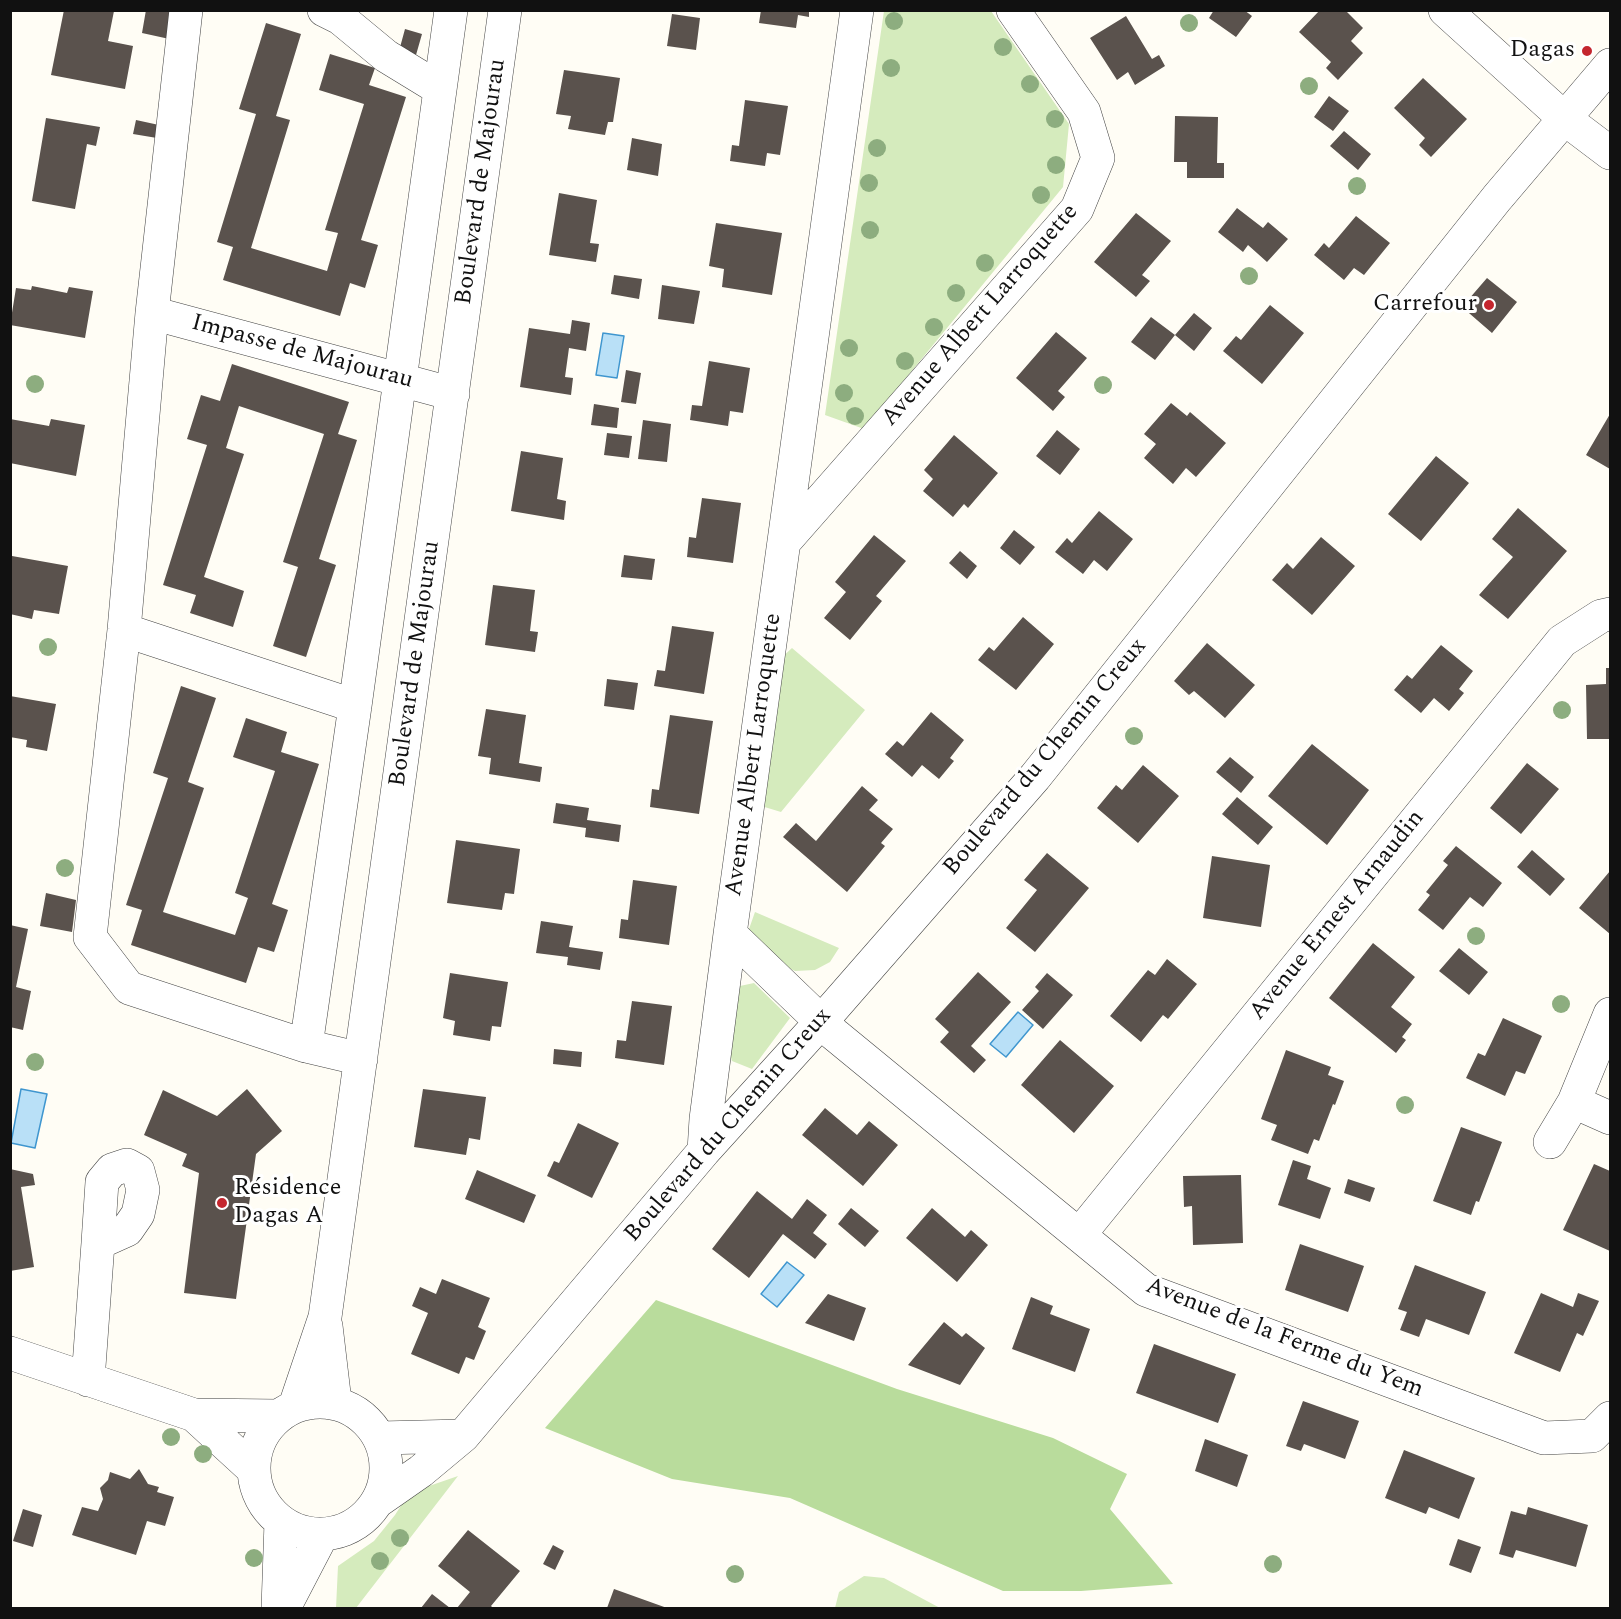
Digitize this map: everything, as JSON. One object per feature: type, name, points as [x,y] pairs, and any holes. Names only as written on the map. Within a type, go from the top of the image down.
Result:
[{"type":"street","points":[[186,10],[152,313],[124,630],[90,937],[129,988],[306,1046],[361,1059]]},
{"type":"street","points":[[324,10],[340,18],[386,56],[440,89]]},
{"type":"street","points":[[306,1046],[356,706],[451,10]]},
{"type":"street","name":"Boulevard de Majourau","points":[[334,1402],[325,1317],[505,10]]},
{"type":"street","name":"Avenue Albert Larroquette","points":[[704,1151],[706,1119],[730,934],[857,10]]},
{"type":"street","name":"Avenue Albert Larroquette","points":[[785,541],[1077,209],[1098,158],[1084,112],[1013,10]]},
{"type":"street","points":[[1445,10],[1565,119],[1611,153]]},
{"type":"street","name":"Boulevard du Chemin Creux","points":[[378,1501],[421,1471],[463,1436],[704,1151],[820,1023],[1035,777],[1497,198],[1611,65]]},
{"type":"street","name":"Impasse de Majourau","points":[[152,313],[453,394]]},
{"type":"street","name":"Avenue Ernest Arnaudin","points":[[1079,1234],[1562,641],[1601,616],[1611,614]]},
{"type":"street","points":[[124,630],[356,706]]},
{"type":"street","points":[[730,934],[820,1023]]},
{"type":"street","points":[[1551,1142],[1574,1102],[1611,1014]]},
{"type":"street","name":"Avenue de la Ferme du Yem","points":[[820,1023],[1146,1290],[1544,1438],[1592,1436],[1611,1418]]},
{"type":"street","points":[[1574,1102],[1611,1118]]},
{"type":"street","points":[[88,1380],[98,1243]]},
{"type":"street","name":"Boulevard de Majourau","points":[[286,1411],[325,1317]]},
{"type":"street","points":[[10,1353],[195,1415],[286,1411],[315,1401],[334,1402],[353,1409],[369,1421],[380,1438],[386,1457],[386,1480],[378,1501],[364,1519],[344,1530],[322,1535],[299,1532],[281,1522],[267,1508],[257,1490],[254,1470],[256,1449],[265,1431],[286,1411]]},
{"type":"street","points":[[195,1415],[254,1470]]},
{"type":"street","points":[[380,1438],[463,1436]]},
{"type":"street","points":[[278,1608],[281,1522]]},
{"type":"street","points":[[284,1608],[322,1535]]},
{"type":"green space","points":[[884,11],[991,11],[1069,124],[1063,187],[864,429],[825,415]]},
{"type":"green space","points":[[792,648],[865,710],[781,812],[758,805],[780,659]]},
{"type":"green space","points":[[755,912],[839,948],[830,962],[815,970],[795,971],[767,958],[754,941],[749,929]]},
{"type":"green space","points":[[754,983],[790,1018],[752,1069],[732,1061],[726,1043],[731,1013],[740,986]]},
{"type":"green space","points":[[656,1300],[897,1389],[1053,1438],[1127,1474],[1110,1509],[1173,1584],[1081,1591],[1003,1591],[790,1498],[672,1479],[545,1428]]},
{"type":"green space","points":[[458,1476],[356,1608],[336,1608],[338,1566],[374,1541],[409,1493]]},
{"type":"green space","points":[[864,1576],[884,1578],[940,1608],[835,1608],[839,1592]]},
{"type":"water","points":[[603,333],[624,336],[617,378],[596,375]]},
{"type":"water","points":[[1018,1012],[1033,1025],[1006,1057],[990,1044]]},
{"type":"water","points":[[21,1089],[47,1094],[35,1148],[11,1143]]},
{"type":"water","points":[[787,1262],[804,1275],[777,1307],[761,1294]]},
{"type":"building","points":[[64,10],[114,11],[108,41],[133,46],[125,89],[51,75]]},
{"type":"building","points":[[146,10],[178,10],[174,40],[142,33]]},
{"type":"building","points":[[761,10],[809,10],[809,17],[798,15],[796,28],[759,23]]},
{"type":"building","points":[[1214,10],[1244,10],[1252,16],[1236,37],[1209,18]]},
{"type":"building","points":[[1320,10],[1345,10],[1363,28],[1351,41],[1363,53],[1338,80],[1326,68],[1331,62],[1299,32]]},
{"type":"building","points":[[672,14],[700,18],[696,50],[667,46]]},
{"type":"building","points":[[1126,16],[1152,59],[1159,55],[1165,66],[1135,85],[1128,72],[1117,80],[1090,38]]},
{"type":"building","points":[[266,23],[301,34],[276,116],[290,120],[251,248],[327,271],[338,233],[325,230],[364,104],[319,90],[330,54],[375,68],[369,85],[406,97],[361,240],[378,245],[365,288],[350,283],[340,316],[223,280],[233,247],[217,242],[256,114],[239,109]]},
{"type":"building","points":[[405,29],[422,34],[416,55],[399,51]]},
{"type":"building","points":[[564,70],[620,78],[613,122],[608,122],[605,135],[568,129],[571,116],[556,114]]},
{"type":"building","points":[[1423,78],[1467,119],[1431,157],[1419,145],[1425,138],[1394,108]]},
{"type":"building","points":[[1329,96],[1349,111],[1333,131],[1314,117]]},
{"type":"building","points":[[745,100],[788,106],[780,155],[767,153],[765,166],[730,161],[732,145],[739,146]]},
{"type":"building","points":[[1175,116],[1218,117],[1217,163],[1224,163],[1224,178],[1187,178],[1187,162],[1174,162]]},
{"type":"building","points":[[46,118],[100,127],[96,146],[87,144],[75,209],[32,201]]},
{"type":"building","points":[[136,120],[159,125],[157,138],[133,134]]},
{"type":"building","points":[[1344,131],[1371,154],[1358,170],[1330,146]]},
{"type":"building","points":[[632,138],[662,144],[658,176],[627,170]]},
{"type":"building","points":[[559,193],[597,200],[590,243],[599,244],[596,262],[549,255]]},
{"type":"building","points":[[1237,208],[1263,228],[1268,222],[1288,239],[1267,262],[1248,245],[1243,252],[1218,232]]},
{"type":"building","points":[[1136,213],[1171,241],[1142,275],[1150,281],[1136,297],[1094,262]]},
{"type":"building","points":[[1356,216],[1390,243],[1364,275],[1354,268],[1344,280],[1314,255],[1324,243],[1329,248]]},
{"type":"building","points":[[716,223],[782,233],[772,295],[722,287],[724,269],[709,266]]},
{"type":"building","points":[[614,275],[642,279],[639,299],[611,294]]},
{"type":"building","name":"Carrefour","points":[[1487,278],[1517,302],[1492,333],[1462,307]]},
{"type":"building","points":[[662,285],[700,291],[694,324],[658,319]]},
{"type":"building","points":[[32,286],[67,293],[69,287],[93,291],[85,338],[10,325],[16,288],[31,290]]},
{"type":"building","points":[[1270,305],[1304,333],[1262,384],[1223,351],[1236,336],[1241,340]]},
{"type":"building","points":[[1194,313],[1212,328],[1194,351],[1175,335]]},
{"type":"building","points":[[1151,317],[1175,335],[1155,360],[1131,342]]},
{"type":"building","points":[[572,320],[590,323],[586,351],[569,348],[565,377],[573,378],[571,395],[520,387],[529,328],[570,334]]},
{"type":"building","points":[[1056,332],[1087,358],[1058,391],[1065,397],[1053,411],[1016,378]]},
{"type":"building","points":[[709,361],[750,368],[743,413],[730,411],[728,426],[690,420],[692,405],[702,406]]},
{"type":"building","points":[[232,364],[349,402],[338,434],[357,440],[319,559],[336,565],[306,657],[273,646],[298,567],[283,562],[324,434],[239,406],[226,448],[244,454],[204,577],[244,591],[233,627],[190,613],[196,595],[163,585],[207,445],[187,439],[201,395],[220,401]]},
{"type":"building","points":[[626,370],[641,373],[636,404],[621,402]]},
{"type":"building","points":[[1171,403],[1187,416],[1190,412],[1226,443],[1196,477],[1186,468],[1173,484],[1144,458],[1156,444],[1144,434]]},
{"type":"building","points":[[594,404],[619,408],[617,428],[591,425]]},
{"type":"building","points":[[1610,414],[1610,469],[1586,455]]},
{"type":"building","points":[[10,419],[49,426],[51,419],[85,425],[76,476],[10,463]]},
{"type":"building","points":[[643,420],[671,424],[667,462],[638,459]]},
{"type":"building","points":[[1057,430],[1080,449],[1060,475],[1036,456]]},
{"type":"building","points":[[607,433],[632,436],[629,458],[604,455]]},
{"type":"building","points":[[954,435],[998,473],[968,508],[964,504],[953,517],[923,491],[933,479],[924,470]]},
{"type":"building","points":[[521,451],[563,458],[557,499],[566,501],[564,520],[511,511]]},
{"type":"building","points":[[1436,456],[1469,483],[1421,541],[1388,514]]},
{"type":"building","points":[[702,498],[741,503],[733,563],[687,557],[689,537],[696,538]]},
{"type":"building","points":[[1518,508],[1567,551],[1508,619],[1479,595],[1513,557],[1492,539]]},
{"type":"building","points":[[1099,511],[1133,539],[1107,571],[1094,560],[1083,574],[1055,552],[1067,538],[1072,543]]},
{"type":"building","points":[[1014,530],[1035,547],[1020,565],[1000,548]]},
{"type":"building","points":[[874,535],[906,561],[876,596],[882,601],[850,640],[824,618],[846,592],[835,582]]},
{"type":"building","points":[[1321,537],[1355,566],[1312,615],[1272,580],[1287,563],[1293,569]]},
{"type":"building","points":[[960,551],[977,566],[967,579],[949,563]]},
{"type":"building","points":[[624,555],[655,559],[652,580],[621,577]]},
{"type":"building","points":[[12,556],[68,566],[59,614],[34,610],[32,619],[10,614]]},
{"type":"building","points":[[493,585],[535,590],[530,631],[538,632],[535,652],[485,645]]},
{"type":"building","points":[[1023,617],[1054,644],[1016,690],[978,660],[989,647],[994,651]]},
{"type":"building","points":[[672,626],[714,632],[704,694],[654,686],[657,670],[665,671]]},
{"type":"building","points":[[1207,643],[1255,685],[1225,718],[1194,691],[1189,695],[1174,681]]},
{"type":"building","points":[[1441,645],[1473,671],[1459,689],[1464,693],[1449,711],[1434,698],[1421,713],[1394,690],[1407,675],[1412,679]]},
{"type":"building","points":[[1606,668],[1610,668],[1610,739],[1587,739],[1586,685],[1606,684]]},
{"type":"building","points":[[607,679],[638,683],[634,710],[604,706]]},
{"type":"building","points":[[181,686],[216,698],[188,782],[204,788],[163,912],[235,935],[248,898],[235,893],[275,771],[233,757],[246,718],[287,732],[281,752],[319,764],[272,904],[288,910],[274,952],[258,947],[246,983],[131,945],[142,910],[126,905],[168,778],[153,773]]},
{"type":"building","points":[[10,696],[56,704],[47,751],[26,747],[27,740],[10,737]]},
{"type":"building","points":[[486,709],[526,715],[519,763],[542,767],[540,782],[489,774],[491,758],[478,756]]},
{"type":"building","points":[[931,712],[964,740],[950,758],[954,761],[939,779],[922,765],[912,777],[885,754],[897,741],[903,746]]},
{"type":"building","points":[[670,715],[713,721],[699,814],[650,807],[652,789],[659,790]]},
{"type":"building","points":[[1312,744],[1369,790],[1327,845],[1268,796]]},
{"type":"building","points":[[1230,757],[1254,777],[1241,793],[1216,772]]},
{"type":"building","points":[[1527,763],[1559,789],[1521,834],[1490,808]]},
{"type":"building","points":[[1143,765],[1179,796],[1138,843],[1097,808],[1116,785],[1122,790]]},
{"type":"building","points":[[862,786],[878,800],[869,810],[893,829],[881,843],[885,846],[847,892],[783,837],[796,823],[816,841]]},
{"type":"building","points":[[1237,797],[1273,827],[1258,845],[1222,814]]},
{"type":"building","points":[[556,803],[589,808],[587,820],[621,825],[619,842],[585,837],[586,828],[553,823]]},
{"type":"building","points":[[456,840],[520,849],[514,894],[505,893],[502,910],[447,903]]},
{"type":"building","points":[[1456,846],[1502,883],[1483,907],[1470,897],[1443,930],[1418,910],[1430,895],[1426,892],[1448,865],[1443,861]]},
{"type":"building","points":[[1532,850],[1565,879],[1550,896],[1517,867]]},
{"type":"building","points":[[1047,853],[1089,888],[1035,952],[1006,928],[1037,890],[1024,880]]},
{"type":"building","points":[[1212,856],[1270,865],[1261,927],[1203,918]]},
{"type":"building","points":[[1610,871],[1610,934],[1579,908]]},
{"type":"building","points":[[633,880],[677,886],[669,945],[619,938],[621,919],[628,920]]},
{"type":"building","points":[[46,893],[76,900],[72,932],[40,926]]},
{"type":"building","points":[[541,921],[573,926],[569,947],[603,952],[600,970],[567,965],[568,957],[536,953]]},
{"type":"building","points":[[10,925],[28,929],[16,987],[31,991],[23,1030],[10,1027]]},
{"type":"building","points":[[1373,943],[1415,977],[1391,1007],[1412,1024],[1402,1037],[1406,1040],[1396,1053],[1329,998]]},
{"type":"building","points":[[1459,948],[1488,972],[1469,995],[1439,971]]},
{"type":"building","points":[[1167,959],[1197,984],[1168,1019],[1163,1015],[1141,1042],[1110,1016],[1148,970],[1155,975]]},
{"type":"building","points":[[978,972],[1011,1002],[971,1046],[986,1060],[974,1073],[940,1042],[949,1032],[935,1019]]},
{"type":"building","points":[[450,973],[508,982],[501,1027],[492,1026],[490,1041],[453,1035],[455,1021],[443,1018]]},
{"type":"building","points":[[1047,973],[1073,995],[1043,1029],[1022,1010],[1039,991],[1035,987]]},
{"type":"building","points":[[632,1001],[672,1006],[664,1065],[615,1058],[617,1040],[626,1041]]},
{"type":"building","points":[[1503,1018],[1542,1036],[1525,1074],[1516,1071],[1505,1096],[1466,1078],[1478,1053],[1485,1056]]},
{"type":"building","points":[[1060,1040],[1114,1086],[1074,1133],[1021,1085]]},
{"type":"building","points":[[554,1049],[582,1052],[581,1067],[553,1064]]},
{"type":"building","points":[[1286,1050],[1331,1067],[1328,1075],[1344,1081],[1319,1141],[1314,1139],[1308,1154],[1271,1140],[1277,1125],[1261,1119]]},
{"type":"building","name":"Résidence Dagas A","points":[[247,1089],[282,1131],[256,1154],[236,1299],[184,1293],[199,1173],[182,1166],[187,1154],[144,1135],[163,1090],[217,1116]]},
{"type":"building","points":[[423,1089],[486,1097],[480,1140],[469,1138],[466,1155],[414,1147]]},
{"type":"building","points":[[825,1108],[857,1135],[869,1121],[898,1145],[863,1186],[802,1135]]},
{"type":"building","points":[[578,1123],[619,1143],[592,1198],[547,1176],[554,1161],[559,1163]]},
{"type":"building","points":[[1461,1127],[1502,1142],[1479,1202],[1476,1201],[1471,1215],[1433,1201]]},
{"type":"building","points":[[1293,1160],[1311,1166],[1307,1179],[1331,1188],[1320,1219],[1278,1205]]},
{"type":"building","points":[[1594,1164],[1610,1171],[1610,1251],[1563,1230]]},
{"type":"building","points":[[10,1169],[33,1174],[35,1185],[21,1187],[34,1267],[10,1271]]},
{"type":"building","points":[[477,1170],[536,1195],[524,1223],[465,1199]]},
{"type":"building","points":[[1241,1175],[1243,1243],[1193,1245],[1192,1206],[1184,1207],[1183,1176]]},
{"type":"building","points":[[1348,1179],[1375,1188],[1370,1202],[1344,1193]]},
{"type":"building","points":[[757,1191],[792,1219],[807,1199],[827,1215],[813,1233],[827,1244],[815,1259],[783,1234],[749,1278],[712,1249]]},
{"type":"building","points":[[851,1208],[879,1231],[865,1247],[838,1224]]},
{"type":"building","points":[[932,1208],[965,1237],[971,1230],[988,1245],[957,1282],[906,1238]]},
{"type":"building","points":[[1300,1244],[1364,1266],[1348,1312],[1285,1290]]},
{"type":"building","points":[[1415,1265],[1486,1292],[1469,1335],[1426,1319],[1419,1337],[1400,1330],[1407,1312],[1398,1309]]},
{"type":"building","points":[[442,1279],[490,1298],[478,1327],[486,1331],[474,1360],[466,1357],[459,1374],[411,1354],[428,1313],[412,1306],[420,1287],[436,1294]]},
{"type":"building","points":[[1541,1293],[1573,1307],[1578,1293],[1599,1301],[1583,1336],[1577,1333],[1560,1372],[1514,1353]]},
{"type":"building","points":[[828,1294],[866,1308],[854,1341],[805,1323]]},
{"type":"building","points":[[1031,1297],[1053,1306],[1050,1314],[1090,1329],[1075,1372],[1012,1349]]},
{"type":"building","points":[[944,1322],[962,1337],[966,1333],[985,1348],[960,1385],[908,1365]]},
{"type":"building","points":[[1154,1344],[1236,1374],[1218,1423],[1136,1393]]},
{"type":"building","points":[[1303,1401],[1359,1421],[1345,1459],[1304,1444],[1301,1451],[1286,1446]]},
{"type":"building","points":[[1205,1439],[1248,1455],[1237,1487],[1195,1471]]},
{"type":"building","points":[[1404,1450],[1475,1478],[1459,1519],[1429,1507],[1426,1514],[1385,1498]]},
{"type":"building","points":[[139,1469],[148,1484],[159,1487],[157,1492],[174,1497],[165,1526],[147,1521],[136,1555],[72,1535],[82,1507],[98,1511],[103,1499],[100,1488],[108,1480],[110,1472],[130,1479]]},
{"type":"building","points":[[1528,1507],[1588,1525],[1576,1567],[1516,1550],[1513,1558],[1499,1554],[1511,1511],[1526,1515]]},
{"type":"building","points":[[23,1509],[42,1515],[33,1547],[13,1541]]},
{"type":"building","points":[[468,1530],[520,1571],[491,1606],[493,1608],[457,1608],[470,1592],[438,1566]]},
{"type":"building","points":[[1458,1539],[1481,1547],[1471,1573],[1449,1565]]},
{"type":"building","points":[[553,1545],[564,1551],[555,1570],[543,1564]]},
{"type":"building","points":[[614,1589],[667,1608],[607,1608]]},
{"type":"building","points":[[432,1594],[450,1608],[421,1608]]},
{"type":"place","name":"Dagas","points":[[1587,51]]},
{"type":"place","name":"Carrefour","points":[[1489,305]]},
{"type":"place","name":"Résidence Dagas A","points":[[222,1203]]}]
